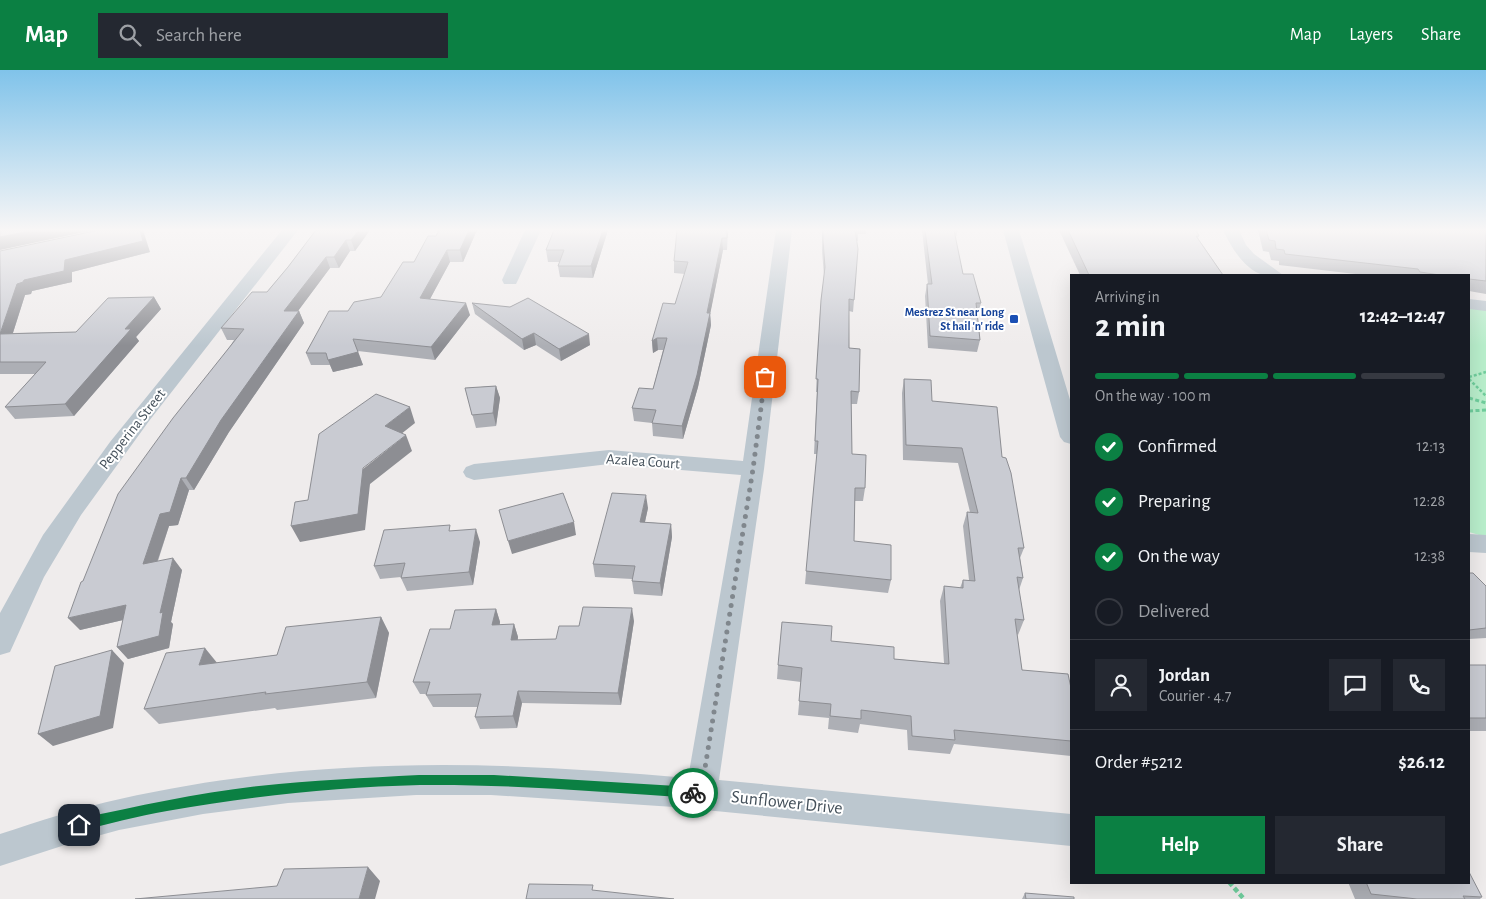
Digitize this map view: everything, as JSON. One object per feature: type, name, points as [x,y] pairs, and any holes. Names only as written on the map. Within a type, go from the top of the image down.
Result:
[{"type":"street","name":"Pepperina Street","points":[[0,644],[8,622],[38,565],[78,501],[126,435],[259,269]]},
{"type":"street","points":[[510,280],[515,269]]},
{"type":"street","points":[[701,793],[753,469],[779,269]]},
{"type":"street","points":[[1022,269],[1070,434]]},
{"type":"street","points":[[1470,304],[1486,306]]},
{"type":"street","name":"Azalea Court","points":[[474,472],[609,457],[753,469]]},
{"type":"street","points":[[1470,543],[1486,544]]},
{"type":"street","name":"Sunflower Drive","points":[[0,850],[79,825],[166,806],[258,792],[337,784],[419,780],[494,780],[701,793],[1070,830]]},
{"type":"path","points":[[1470,378],[1486,372]]},
{"type":"path","points":[[1470,379],[1486,396]]},
{"type":"path","points":[[1470,398],[1486,403]]},
{"type":"path","points":[[1470,411],[1486,410]]},
{"type":"path","points":[[1231,884],[1244,899]]},
{"type":"green space","points":[[1470,307],[1486,309],[1486,537],[1470,532]]},
{"type":"building","points":[[0,269],[64,269],[64,271],[24,280],[17,284],[0,334]]},
{"type":"building","points":[[287,269],[317,269],[284,311],[299,311],[221,420],[186,478],[181,478],[170,512],[160,514],[143,564],[173,558],[160,613],[163,612],[159,636],[117,647],[126,605],[68,618],[118,494],[173,418],[244,329],[221,328],[252,292],[267,292]]},
{"type":"building","points":[[399,269],[436,269],[420,298],[466,303],[431,347],[353,339],[358,352],[328,360],[326,353],[306,353],[329,311],[348,311],[354,302],[381,297]]},
{"type":"building","points":[[686,269],[716,269],[707,313],[710,313],[697,375],[682,426],[652,423],[656,410],[632,408],[639,388],[653,389],[667,338],[657,338],[652,341],[663,303],[675,304]]},
{"type":"building","points":[[825,269],[856,269],[854,300],[849,299],[849,348],[860,349],[859,392],[851,391],[852,454],[866,455],[865,488],[855,488],[854,541],[891,545],[891,580],[806,571],[818,441],[815,441],[818,379],[816,379]]},
{"type":"building","points":[[930,269],[962,269],[963,274],[973,274],[981,303],[976,303],[980,340],[930,336],[927,284],[932,284]]},
{"type":"building","points":[[1086,269],[1219,269],[1222,274],[1089,274]]},
{"type":"building","points":[[1415,269],[1486,269],[1486,281],[1470,279],[1470,274],[1433,274],[1420,272]]},
{"type":"building","points":[[154,297],[125,329],[131,329],[65,404],[5,407],[46,362],[0,362],[0,334],[76,332],[108,298]]},
{"type":"building","points":[[528,298],[589,334],[559,349],[534,333],[522,339],[472,303],[510,307]]},
{"type":"building","points":[[904,379],[931,380],[932,401],[997,407],[1002,457],[1006,458],[1011,473],[1024,548],[1018,548],[1023,578],[1017,577],[1024,620],[1015,619],[1022,670],[1068,674],[1070,683],[1070,741],[954,730],[955,740],[912,736],[911,716],[861,710],[861,719],[830,716],[831,704],[799,701],[802,668],[778,665],[782,622],[832,626],[831,641],[894,647],[894,659],[949,664],[944,586],[963,588],[963,580],[975,581],[967,512],[978,513],[962,448],[906,445]]},
{"type":"building","points":[[496,386],[493,413],[472,415],[465,388]]},
{"type":"building","points":[[376,394],[410,407],[385,426],[406,435],[363,468],[358,514],[291,526],[295,502],[308,500],[319,434]]},
{"type":"building","points":[[563,493],[574,522],[508,541],[499,510]]},
{"type":"building","points":[[612,493],[646,495],[640,522],[671,524],[660,583],[632,581],[635,566],[593,564]]},
{"type":"building","points":[[450,525],[449,531],[476,529],[469,572],[401,578],[405,563],[374,566],[384,530]]},
{"type":"building","points":[[1470,573],[1473,573],[1486,586],[1486,628],[1470,630]]},
{"type":"building","points":[[583,607],[632,608],[618,693],[518,691],[513,716],[475,717],[481,694],[426,695],[430,682],[413,682],[430,629],[450,629],[455,610],[496,609],[492,625],[514,624],[511,640],[556,639],[559,626],[579,626]]},
{"type":"building","points":[[381,617],[367,682],[265,694],[266,692],[144,709],[166,653],[205,648],[199,665],[277,655],[286,627]]},
{"type":"building","points":[[112,650],[100,716],[38,734],[55,666]]},
{"type":"building","points":[[1470,665],[1486,665],[1486,718],[1470,718]]},
{"type":"building","points":[[368,867],[359,899],[135,899],[277,886],[284,869]]},
{"type":"building","points":[[1470,874],[1482,897],[1463,896],[1465,899],[1417,899],[1371,894],[1367,884],[1470,884]]},
{"type":"building","points":[[529,884],[593,885],[592,890],[674,899],[526,899]]},
{"type":"building","points":[[1025,893],[1074,897],[1074,899],[1026,899]]},
{"type":"way so far","points":[[693,793],[701,793],[753,469],[765,377]]},
{"type":"place","name":"Mestrez St near Long St hail 'n' ride","points":[[1014,319]]},
{"type":"route","points":[[79,825],[166,806],[258,792],[337,784],[419,780],[494,780],[693,793]]}]
